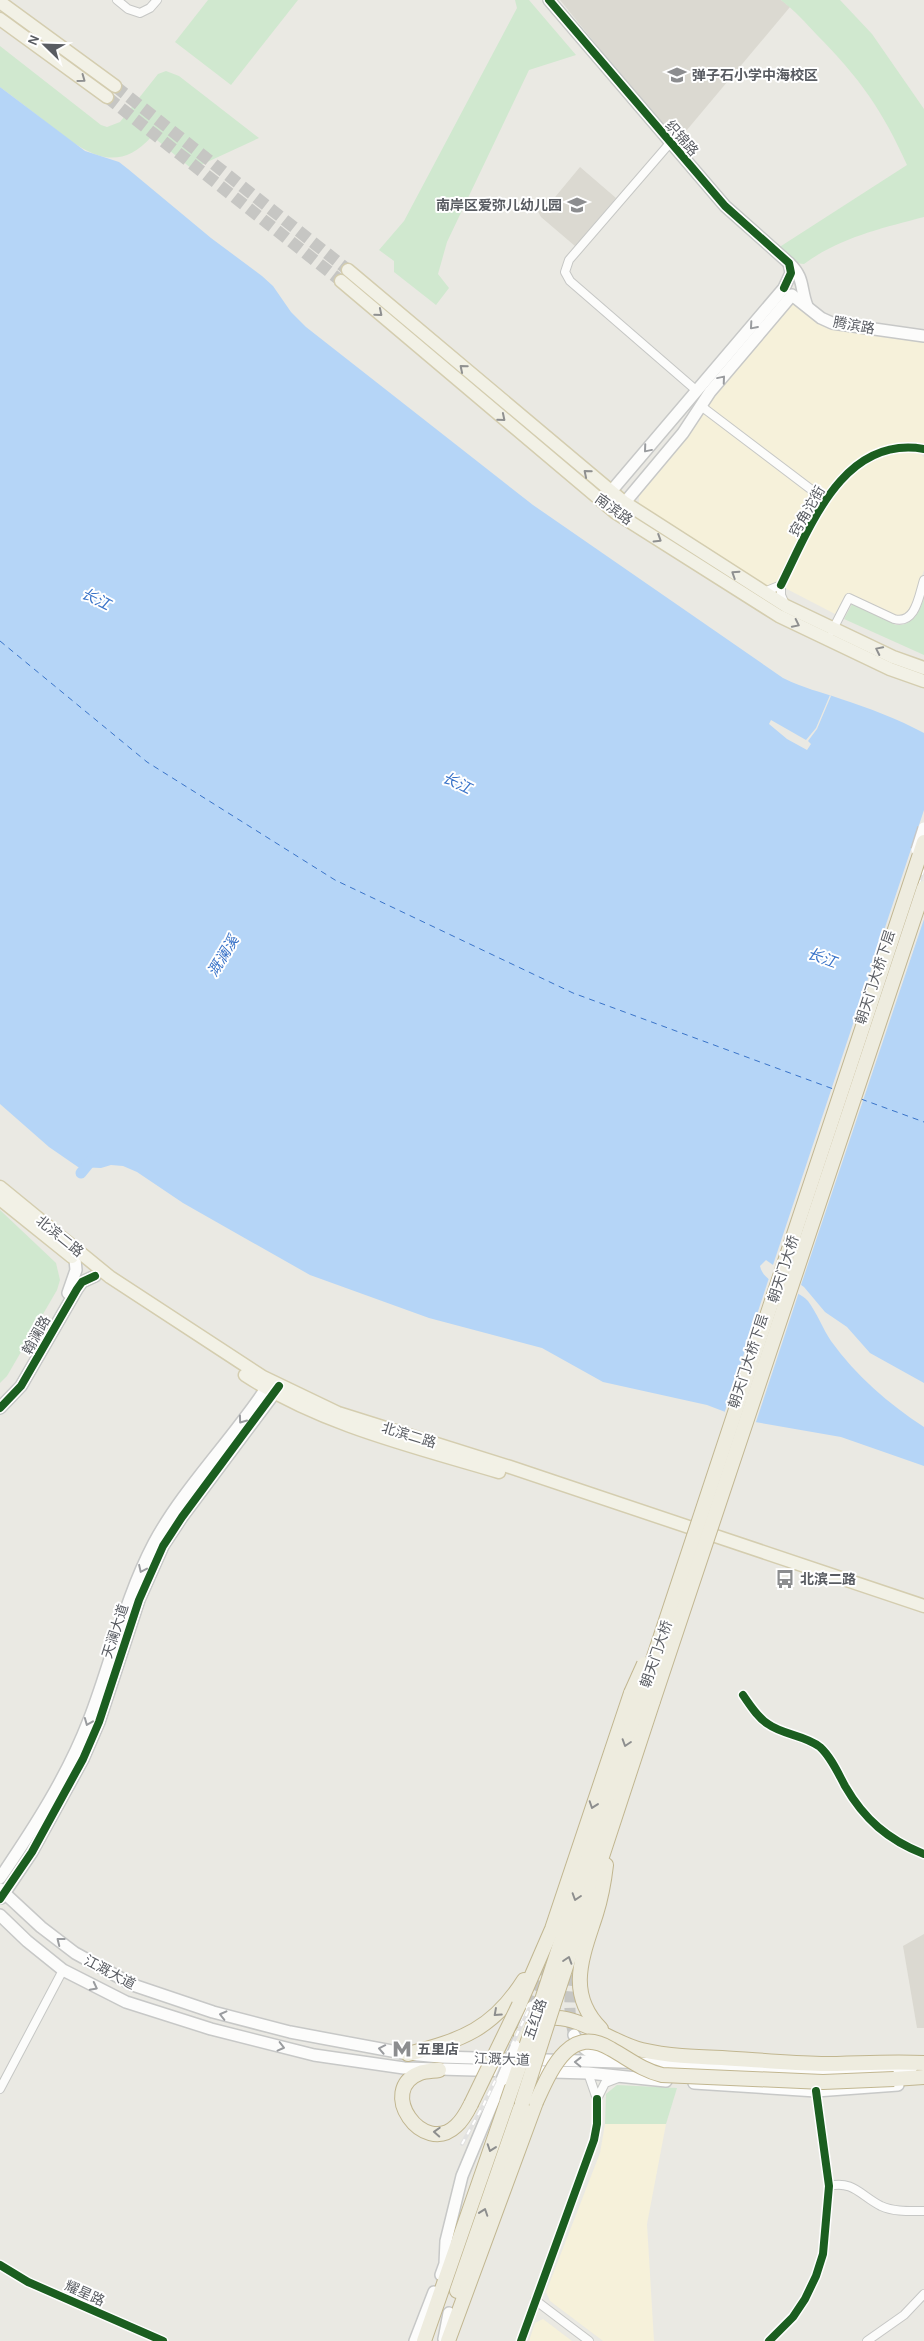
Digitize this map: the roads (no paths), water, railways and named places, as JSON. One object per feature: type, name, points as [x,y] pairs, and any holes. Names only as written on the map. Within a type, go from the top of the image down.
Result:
[{"type":"highway","name":"朝天门大桥","points":[[644,1697],[678,1588],[924,842]]},
{"type":"highway","name":"朝天门大桥","points":[[644,1697],[924,888]]},
{"type":"highway","name":"五红路","points":[[439,2341],[522,2103],[536,2006],[613,1823],[644,1697]]},
{"type":"highway","name":"五红路","points":[[424,2341],[506,2102],[536,2006],[644,1697]]},
{"type":"highway","points":[[408,2054],[446,2044],[468,2035],[503,2008],[517,1990],[552,1929],[644,1697]]},
{"type":"highway","points":[[613,1823],[603,1884],[581,1963],[580,1985],[581,1997],[590,2018],[613,2039]]},
{"type":"highway","points":[[439,2070],[419,2074],[412,2078],[406,2086],[402,2105],[405,2115],[422,2130],[444,2133],[455,2127],[536,2006],[552,1929]]},
{"type":"highway","points":[[519,2041],[527,2027],[537,2021],[569,2019],[585,2024],[613,2039],[641,2050],[674,2056],[822,2064],[894,2061],[924,2064]]},
{"type":"highway","points":[[448,2341],[536,2102],[560,2056],[576,2045],[592,2042],[609,2047],[646,2071],[662,2075],[823,2082],[924,2079]]},
{"type":"highway","points":[[416,2341],[433,2315],[445,2264]]},
{"type":"highway","points":[[449,2313],[475,2267]]},
{"type":"main road","name":"织锦路","points":[[549,0],[725,206],[801,276],[803,296],[808,308]]},
{"type":"main road","points":[[0,2],[115,86]]},
{"type":"main road","points":[[0,20],[107,97]]},
{"type":"main road","points":[[616,512],[683,433],[701,406],[788,292],[791,273],[789,263]]},
{"type":"main road","name":"南滨路","points":[[345,276],[606,497],[616,512],[779,616],[924,668]]},
{"type":"main road","points":[[606,497],[697,391],[788,292]]},
{"type":"main road","name":"腾滨路","points":[[788,292],[808,308],[832,323],[924,336]]},
{"type":"main road","points":[[685,405],[677,420],[679,425],[682,426],[701,406]]},
{"type":"main road","name":"南滨路","points":[[606,497],[624,502],[763,592],[890,669],[924,681]]},
{"type":"main road","name":"朝天门大桥下层","points":[[644,1697],[924,828]]},
{"type":"main road","name":"朝天门大桥下层","points":[[644,1697],[924,900]]},
{"type":"main road","name":"北滨二路","points":[[0,1187],[110,1277],[272,1387],[338,1413],[510,1467],[924,1606]]},
{"type":"main road","name":"北滨二路","points":[[0,1199],[95,1276],[272,1387],[335,1422],[508,1475],[924,1614]]},
{"type":"main road","name":"翰澜路","points":[[0,1399],[26,1367],[72,1286],[76,1270],[75,1259]]},
{"type":"main road","name":"翰澜路","points":[[0,1408],[21,1386],[77,1289],[88,1279],[95,1276]]},
{"type":"main road","name":"天澜大道","points":[[0,1878],[28,1837],[74,1756],[90,1719],[129,1597],[155,1542],[272,1387]]},
{"type":"main road","name":"天澜大道","points":[[2,1894],[32,1852],[83,1759],[99,1722],[139,1600],[163,1546],[272,1387]]},
{"type":"main road","name":"江溉大道","points":[[2,1894],[75,1953],[133,1985],[213,2012],[290,2032],[408,2054],[449,2058],[617,2062],[824,2072],[894,2070],[924,2064]]},
{"type":"main road","name":"江溉大道","points":[[0,1915],[27,1942],[63,1970],[126,2002],[211,2029],[314,2055],[404,2068],[588,2073],[816,2091],[894,2086],[924,2079]]},
{"type":"main road","points":[[416,2341],[445,2264],[446,2241],[462,2176],[502,2080],[536,2006]]},
{"type":"main road","points":[[574,2035],[579,2045],[586,2051],[617,2062]]},
{"type":"main road","points":[[443,2341],[449,2313]]},
{"type":"street","points":[[117,0],[128,9],[140,13],[150,8],[157,0]]},
{"type":"street","points":[[670,143],[569,260],[565,272],[570,281],[697,391]]},
{"type":"street","points":[[701,406],[825,500]]},
{"type":"street","name":"窍角沱街","points":[[781,585],[825,500],[839,480],[855,466],[890,449],[910,446],[924,449]]},
{"type":"street","points":[[831,634],[849,598],[894,619],[899,620],[908,617],[916,608],[924,580]]},
{"type":"street","points":[[763,592],[781,585],[781,595],[786,606]]},
{"type":"street","points":[[742,1695],[766,1724],[804,1738],[820,1747],[832,1762],[853,1800],[873,1824],[896,1842],[924,1854]]},
{"type":"street","points":[[0,2089],[63,1970]]},
{"type":"street","points":[[521,2341],[594,2140],[597,2124],[597,2099],[588,2073]]},
{"type":"street","points":[[597,2099],[605,2083],[625,2077]]},
{"type":"street","points":[[769,2341],[793,2317],[816,2276],[822,2254],[829,2186],[816,2091]]},
{"type":"street","points":[[829,2186],[841,2183],[850,2186],[883,2207],[906,2212],[924,2211]]},
{"type":"street","name":"耀星路","points":[[0,2264],[28,2282],[163,2341]]},
{"type":"street","points":[[867,2341],[904,2315],[924,2294]]},
{"type":"street","points":[[536,2300],[589,2341]]},
{"type":"water","name":"长江","points":[[0,87],[85,151],[119,162],[128,169],[211,238],[262,276],[273,286],[291,312],[306,327],[533,505],[783,678],[883,714],[924,733],[924,1383],[870,1353],[847,1327],[825,1312],[804,1287],[766,1260],[760,1266],[768,1278],[803,1296],[808,1301],[831,1341],[862,1378],[898,1409],[924,1427],[924,1466],[841,1437],[749,1421],[707,1405],[603,1382],[542,1348],[429,1318],[310,1275],[183,1203],[137,1172],[123,1166],[111,1165],[101,1168],[78,1167],[49,1147],[0,1104]]},
{"type":"waterway","name":"溉澜溪","points":[[81,1173],[94,1157]]},
{"type":"tunnel","points":[[115,86],[348,270]]},
{"type":"tunnel","points":[[107,97],[341,281]]},
{"type":"tunnel","points":[[574,2035],[570,2003],[571,1981],[577,1948]]},
{"type":"tunnel","points":[[532,2007],[551,1950]]},
{"type":"railway","points":[[647,1699],[924,868]]},
{"type":"railway","points":[[462,2144],[483,2106],[529,2009]]},
{"type":"place","name":"弹子石小学中海校区","points":[[677,75]]},
{"type":"place","name":"南岸区爱弥儿幼儿园","points":[[577,205]]},
{"type":"place","name":"北滨二路","points":[[785,1579]]},
{"type":"place","name":"五里店","points":[[402,2049]]}]
